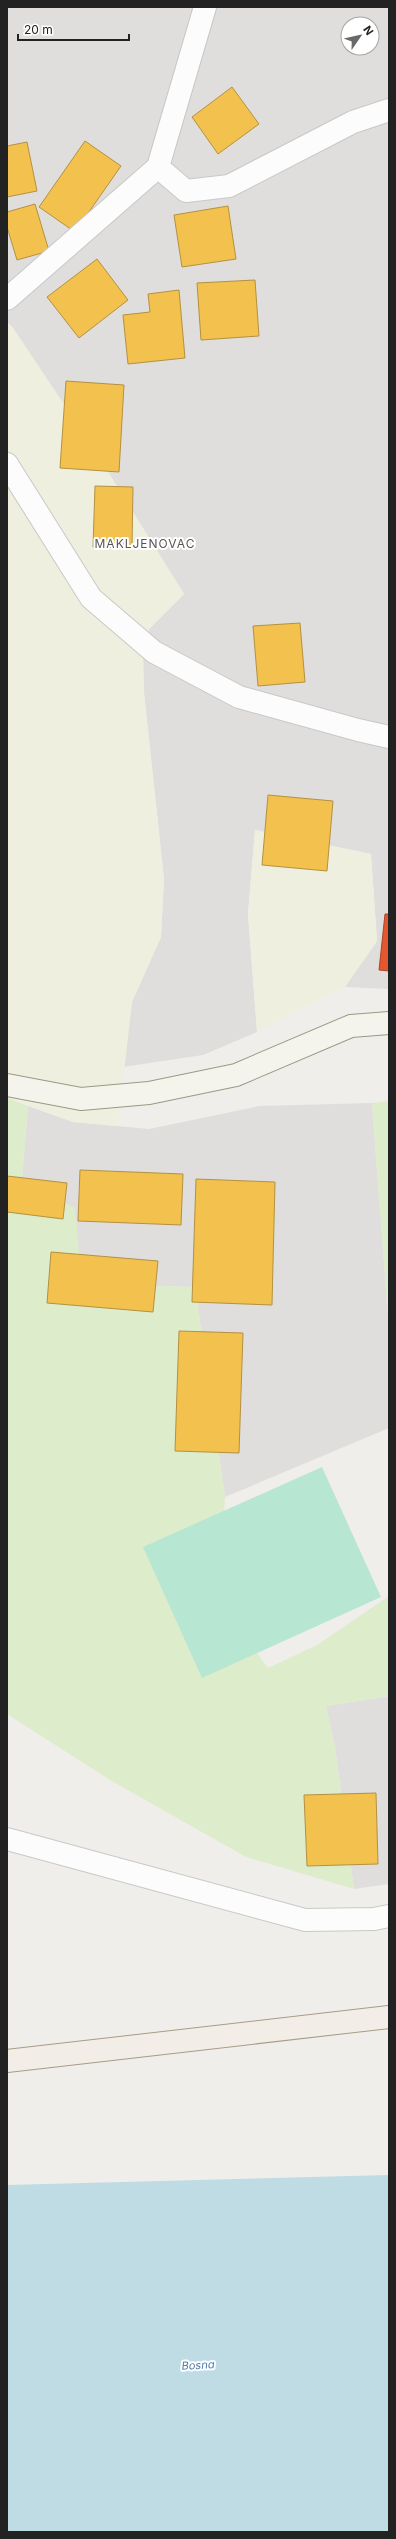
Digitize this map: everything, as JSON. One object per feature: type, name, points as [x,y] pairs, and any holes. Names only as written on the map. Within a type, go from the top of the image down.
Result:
[{"type":"main road","points":[[7,2061],[385,2017]]},
{"type":"street","points":[[9,291],[158,167],[205,7]]},
{"type":"street","points":[[158,167],[186,191],[229,186],[353,122],[389,110]]},
{"type":"street","points":[[7,464],[91,598],[154,652],[239,697],[358,730],[389,737]]},
{"type":"street","points":[[7,1085],[82,1099],[149,1092],[236,1075],[351,1026],[389,1022]]},
{"type":"street","points":[[7,1838],[305,1920],[374,1919],[389,1916]]},
{"type":"shaded area","points":[[7,7],[389,7],[389,989],[345,987],[377,941],[371,854],[255,830],[248,914],[257,1032],[203,1055],[123,1067],[132,1002],[161,937],[164,879],[144,693],[143,654],[149,629],[184,594],[93,448],[13,328],[7,322]]},
{"type":"shaded area","points":[[372,1103],[389,1330],[389,1428],[225,1497],[195,1287],[82,1284],[21,1190],[28,1106],[73,1122],[149,1129],[259,1106]]},
{"type":"shaded area","points":[[389,1696],[389,1884],[354,1889],[335,1748],[326,1706]]},
{"type":"green space","points":[[7,322],[13,328],[93,448],[184,594],[149,629],[143,654],[144,693],[164,879],[161,937],[132,1002],[118,1126],[73,1122],[7,1098]]},
{"type":"green space","points":[[255,830],[371,854],[377,941],[345,987],[257,1032],[248,914]]},
{"type":"green space","points":[[7,1098],[28,1106],[21,1190],[75,1207],[82,1284],[195,1287],[225,1497],[220,1604],[268,1668],[317,1645],[389,1596],[389,1696],[326,1706],[335,1748],[354,1889],[246,1857],[110,1780],[7,1714]]},
{"type":"green space","points":[[389,1101],[389,1330],[372,1103]]},
{"type":"green space","points":[[322,1467],[381,1597],[202,1678],[143,1547]]},
{"type":"water","name":"Bosna","points":[[389,2175],[389,2532],[7,2532],[7,2185]]},
{"type":"building: Homes","points":[[232,87],[259,124],[218,154],[192,117]]},
{"type":"building: Homes","points":[[85,141],[121,166],[75,232],[39,207]]},
{"type":"building: Homes","points":[[27,142],[37,191],[7,197],[7,146]]},
{"type":"building: Homes","points":[[35,204],[49,251],[17,260],[7,227],[7,212]]},
{"type":"building: Homes","points":[[228,206],[236,259],[182,267],[174,215]]},
{"type":"building: Homes","points":[[97,259],[128,300],[79,338],[47,297]]},
{"type":"building: Homes","points":[[255,280],[259,336],[201,340],[197,283]]},
{"type":"building: Homes","points":[[179,290],[185,358],[128,364],[123,315],[150,312],[148,294]]},
{"type":"building: Homes","points":[[66,381],[124,385],[119,472],[60,468]]},
{"type":"building: Homes","points":[[95,486],[133,487],[132,548],[93,547]]},
{"type":"building: Homes","points":[[300,623],[305,682],[258,686],[253,626]]},
{"type":"building: Homes","points":[[268,795],[333,801],[327,871],[262,865]]},
{"type":"building: Homes","points":[[80,1170],[183,1174],[181,1225],[78,1221]]},
{"type":"building: Homes","points":[[7,1176],[67,1183],[63,1219],[7,1212]]},
{"type":"building: Homes","points":[[196,1179],[275,1182],[272,1305],[192,1302]]},
{"type":"building: Homes","points":[[51,1252],[158,1261],[153,1312],[47,1303]]},
{"type":"building: Homes","points":[[179,1331],[243,1333],[239,1453],[175,1451]]},
{"type":"building: Homes","points":[[376,1793],[378,1864],[307,1866],[304,1795]]},
{"type":"building: Shops","points":[[385,914],[389,914],[389,971],[379,970]]},
{"type":"district","name":"MAKLJENOVAC","points":[[145,544]]}]
